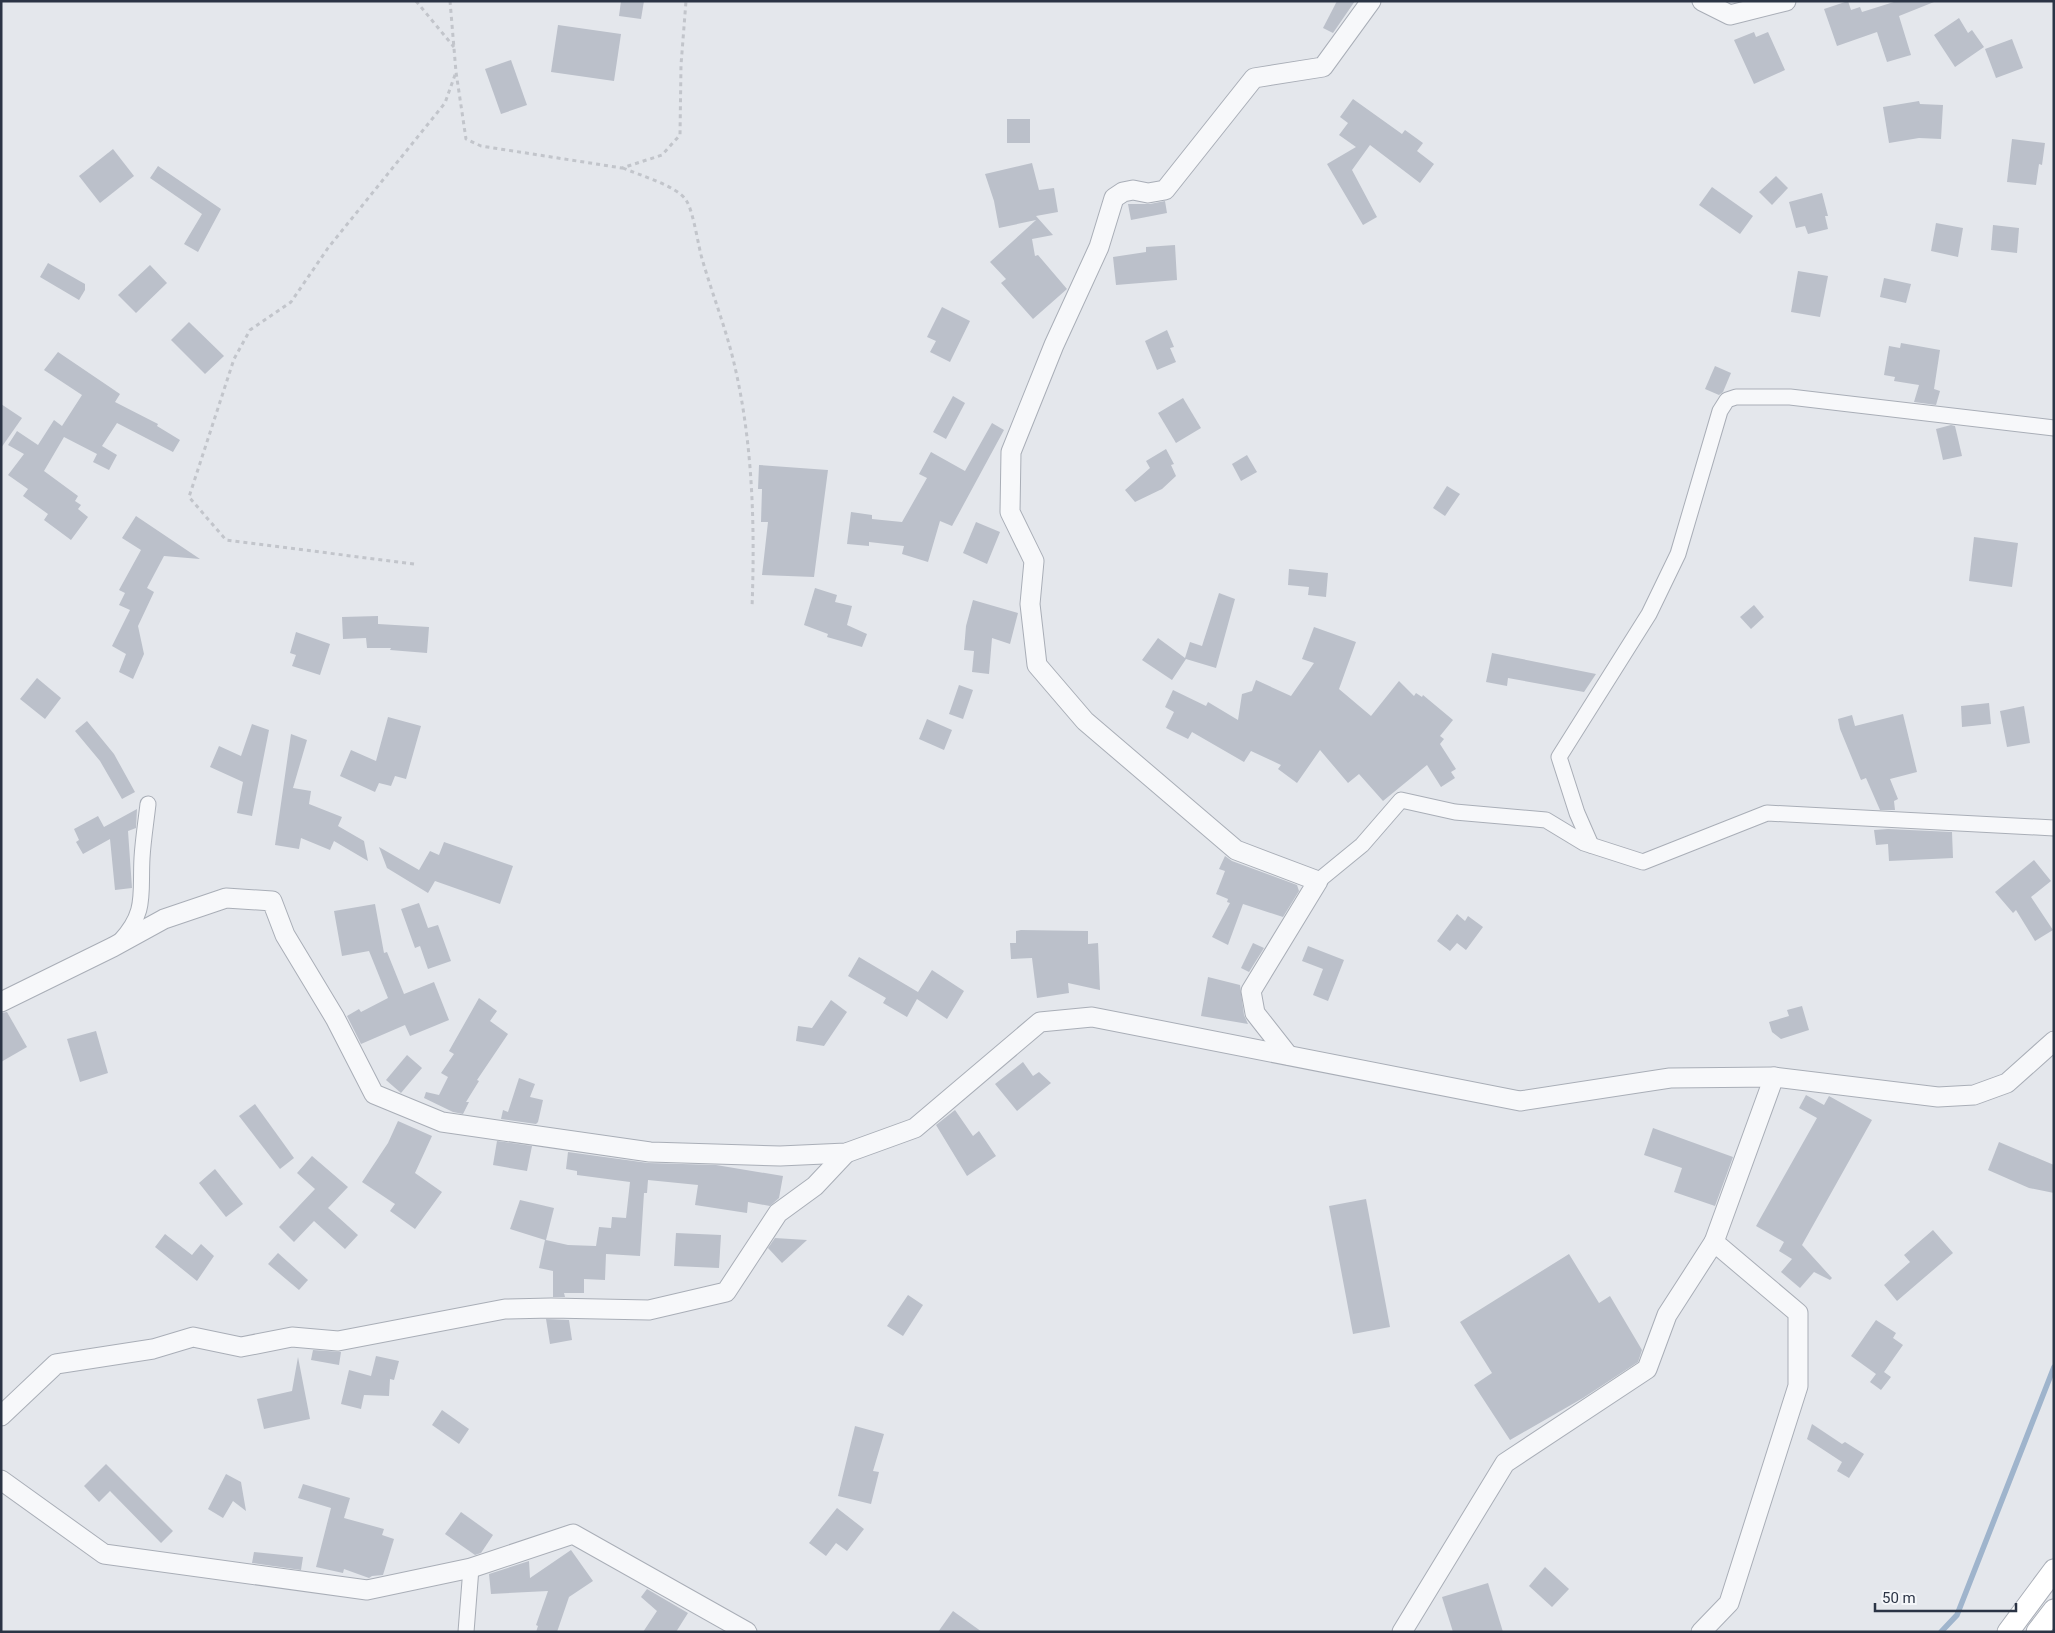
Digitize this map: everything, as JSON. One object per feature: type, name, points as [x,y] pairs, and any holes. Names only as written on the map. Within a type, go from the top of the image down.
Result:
[{"type":"main road","points":[[2008,1632],[2054,1570]]},
{"type":"main road","points":[[2037,1632],[2054,1610]]},
{"type":"street","points":[[1318,881],[1236,850],[1086,721],[1037,665],[1030,604],[1034,561],[1010,512],[1011,452],[1054,345],[1099,247],[1114,198],[1123,192],[1133,190],[1148,193],[1165,190],[1254,78],[1323,67],[1371,1]]},
{"type":"street","points":[[1702,1],[1730,15],[1786,1]]},
{"type":"street","points":[[1592,845],[1577,813],[1559,757],[1649,614],[1678,554],[1720,410],[1727,400],[1736,397],[1790,397],[2054,428]]},
{"type":"street","points":[[1288,1055],[1255,1012],[1251,991],[1318,881],[1362,845],[1401,800],[1455,812],[1546,820],[1592,845],[1643,862],[1767,813],[2054,828]]},
{"type":"street","points":[[113,948],[131,929],[142,902],[142,859],[148,804]]},
{"type":"street","points":[[1,1002],[113,948],[164,918],[226,898],[272,902],[284,935],[335,1018],[374,1094],[442,1122],[650,1152],[780,1156],[846,1154],[915,1128],[1040,1022],[1092,1017],[1520,1101],[1670,1078],[1774,1077],[1938,1097],[1974,1095],[2007,1083],[2054,1041]]},
{"type":"street","points":[[1402,1632],[1505,1463],[1647,1369],[1667,1315],[1714,1242],[1774,1077]]},
{"type":"street","points":[[1,1416],[56,1364],[153,1349],[193,1337],[241,1347],[292,1337],[338,1341],[505,1309],[649,1310],[726,1292],[778,1213],[815,1186],[846,1154]]},
{"type":"street","points":[[1701,1632],[1730,1603],[1798,1386],[1798,1313],[1714,1242]]},
{"type":"street","points":[[1,1480],[104,1554],[367,1590],[470,1568],[572,1534],[747,1632]]},
{"type":"street","points":[[466,1632],[470,1568]]},
{"type":"path","points":[[416,1],[454,48]]},
{"type":"path","points":[[450,1],[456,72],[466,139],[480,146],[622,168],[676,191],[686,200],[703,264],[721,314],[734,365],[749,454],[754,554],[752,608]]},
{"type":"path","points":[[622,168],[662,155],[680,135],[681,65],[686,1]]},
{"type":"path","points":[[414,564],[226,540],[190,497],[234,359],[250,330],[290,302],[328,248],[445,103],[456,72]]},
{"type":"building","points":[[621,1],[644,1],[641,19],[619,16]]},
{"type":"building","points":[[1337,1],[1355,1],[1333,33],[1323,28]]},
{"type":"building","points":[[1848,1],[1851,10],[1860,7],[1862,12],[1897,1],[1934,2],[1899,16],[1911,55],[1887,62],[1877,32],[1837,46],[1824,9]]},
{"type":"building","points":[[1959,18],[1968,33],[1972,30],[1984,47],[1955,67],[1934,35]]},
{"type":"building","points":[[558,25],[621,34],[614,81],[551,72]]},
{"type":"building","points":[[1754,32],[1756,37],[1768,32],[1785,70],[1754,84],[1734,40]]},
{"type":"building","points":[[2012,39],[2023,68],[1996,78],[1985,49]]},
{"type":"building","points":[[511,60],[527,105],[501,114],[485,69]]},
{"type":"building","points":[[1353,99],[1402,134],[1405,130],[1423,143],[1417,151],[1434,164],[1420,183],[1370,145],[1352,170],[1377,217],[1363,225],[1327,164],[1356,147],[1339,135],[1348,123],[1340,117]]},
{"type":"building","points":[[1919,101],[1920,104],[1943,105],[1941,139],[1919,138],[1889,143],[1883,107]]},
{"type":"building","points":[[1007,119],[1030,119],[1030,143],[1007,143]]},
{"type":"building","points":[[2012,139],[2045,143],[2042,165],[2039,164],[2036,185],[2007,182]]},
{"type":"building","points":[[113,149],[134,176],[100,203],[79,176]]},
{"type":"building","points":[[1032,163],[1039,190],[1054,188],[1058,212],[1036,216],[1053,235],[1032,239],[1035,256],[1038,255],[1067,289],[1033,319],[1001,283],[1006,279],[990,262],[1036,220],[999,228],[994,201],[985,174]]},
{"type":"building","points":[[158,166],[221,209],[198,252],[184,244],[202,214],[150,178]]},
{"type":"building","points":[[1776,176],[1788,188],[1772,205],[1759,192]]},
{"type":"building","points":[[1712,187],[1753,216],[1740,234],[1699,205]]},
{"type":"building","points":[[1822,193],[1828,216],[1825,216],[1828,229],[1808,234],[1805,226],[1796,228],[1789,202]]},
{"type":"building","points":[[1165,201],[1167,213],[1131,220],[1128,204],[1150,204]]},
{"type":"building","points":[[1936,223],[1963,228],[1958,257],[1931,251]]},
{"type":"building","points":[[1993,225],[2019,228],[2017,253],[1991,250]]},
{"type":"building","points":[[1175,245],[1177,280],[1116,285],[1113,257],[1146,252],[1146,247]]},
{"type":"building","points":[[48,263],[85,284],[85,290],[79,300],[40,277]]},
{"type":"building","points":[[150,265],[167,283],[136,313],[118,295]]},
{"type":"building","points":[[1798,271],[1828,276],[1820,317],[1791,312]]},
{"type":"building","points":[[1884,278],[1911,284],[1906,303],[1880,297]]},
{"type":"building","points":[[942,307],[970,321],[950,362],[930,352],[936,341],[927,337]]},
{"type":"building","points":[[189,322],[224,356],[205,374],[171,340]]},
{"type":"building","points":[[1167,330],[1174,347],[1170,348],[1176,362],[1157,370],[1145,341]]},
{"type":"building","points":[[1901,343],[1940,350],[1934,389],[1940,391],[1936,405],[1914,402],[1919,385],[1894,381],[1895,377],[1884,375],[1889,346],[1900,348]]},
{"type":"building","points":[[58,352],[120,394],[115,402],[158,424],[157,426],[180,440],[173,452],[117,423],[102,446],[117,455],[109,470],[93,462],[97,454],[64,437],[44,471],[78,496],[75,501],[81,505],[78,509],[88,517],[71,540],[44,520],[48,514],[23,496],[28,489],[8,475],[24,454],[8,445],[17,431],[38,445],[54,420],[62,426],[82,395],[44,370]]},
{"type":"building","points":[[1715,366],[1731,373],[1723,392],[1719,395],[1705,389]]},
{"type":"building","points":[[953,396],[965,403],[946,439],[933,432]]},
{"type":"building","points":[[1183,398],[1201,428],[1176,443],[1158,413]]},
{"type":"building","points":[[1,404],[22,418],[1,448]]},
{"type":"building","points":[[992,423],[1004,430],[952,526],[940,521],[928,562],[902,554],[904,546],[869,542],[869,546],[847,544],[851,512],[872,515],[872,519],[902,522],[927,478],[919,474],[931,452],[965,471]]},
{"type":"building","points":[[1951,425],[1955,426],[1962,456],[1943,460],[1936,429]]},
{"type":"building","points":[[1166,449],[1174,464],[1171,465],[1176,476],[1162,489],[1135,502],[1125,490],[1150,468],[1146,461]]},
{"type":"building","points":[[1247,455],[1257,472],[1241,481],[1232,464]]},
{"type":"building","points":[[759,465],[828,470],[814,577],[762,575],[768,522],[761,522],[762,489],[758,489]]},
{"type":"building","points":[[1447,486],[1460,494],[1445,516],[1433,508]]},
{"type":"building","points":[[136,516],[200,559],[164,556],[147,588],[154,592],[138,626],[144,654],[133,679],[119,672],[126,654],[112,646],[130,610],[119,605],[125,593],[119,590],[141,550],[122,538]]},
{"type":"building","points":[[976,522],[1000,532],[987,564],[963,553]]},
{"type":"building","points":[[1974,537],[2018,543],[2012,587],[1969,581]]},
{"type":"building","points":[[1289,569],[1328,573],[1326,597],[1308,595],[1309,587],[1288,585]]},
{"type":"building","points":[[815,588],[837,595],[835,602],[852,606],[847,625],[867,634],[862,647],[827,637],[828,634],[804,625]]},
{"type":"building","points":[[1219,593],[1235,599],[1216,668],[1186,659],[1172,680],[1142,660],[1158,638],[1185,658],[1190,642],[1202,646]]},
{"type":"building","points":[[973,600],[1018,613],[1010,644],[992,638],[989,674],[972,672],[974,651],[964,650],[966,626]]},
{"type":"building","points":[[1754,605],[1764,617],[1751,629],[1740,617]]},
{"type":"building","points":[[378,616],[378,624],[429,627],[427,653],[390,650],[391,648],[367,648],[366,638],[343,639],[342,617]]},
{"type":"building","points":[[1314,627],[1356,642],[1339,689],[1371,716],[1399,681],[1414,696],[1416,693],[1422,697],[1423,695],[1453,720],[1440,736],[1444,739],[1440,744],[1456,769],[1451,772],[1455,778],[1441,787],[1427,765],[1383,801],[1359,774],[1348,783],[1320,750],[1297,783],[1278,769],[1281,765],[1251,751],[1244,762],[1192,732],[1188,739],[1166,728],[1174,712],[1165,707],[1173,690],[1206,706],[1208,702],[1238,720],[1242,694],[1252,691],[1256,680],[1291,696],[1314,663],[1302,659]]},
{"type":"building","points":[[296,632],[330,644],[320,675],[292,666],[296,655],[290,653]]},
{"type":"building","points":[[1492,653],[1596,674],[1584,692],[1508,678],[1507,686],[1486,682]]},
{"type":"building","points":[[37,678],[61,698],[45,719],[20,699]]},
{"type":"building","points":[[959,685],[973,690],[963,719],[949,714]]},
{"type":"building","points":[[1989,703],[1991,724],[1962,727],[1961,706]]},
{"type":"building","points":[[2024,706],[2030,743],[2007,747],[2000,711]]},
{"type":"building","points":[[1903,714],[1917,772],[1890,779],[1898,799],[1894,801],[1895,810],[1880,810],[1866,778],[1861,780],[1840,729],[1838,719],[1852,715],[1855,726]]},
{"type":"building","points":[[388,717],[421,726],[406,779],[395,776],[391,786],[379,783],[375,792],[340,776],[351,750],[376,761]]},
{"type":"building","points":[[927,719],[952,730],[944,750],[919,739]]},
{"type":"building","points":[[87,721],[114,754],[135,792],[122,799],[100,761],[75,731]]},
{"type":"building","points":[[252,724],[269,730],[252,816],[237,813],[243,782],[210,767],[219,746],[241,756]]},
{"type":"building","points":[[291,734],[307,740],[293,788],[311,791],[309,804],[342,817],[338,826],[364,841],[368,861],[334,841],[330,850],[301,838],[299,849],[275,845]]},
{"type":"building","points":[[137,809],[136,828],[128,831],[132,888],[115,890],[110,839],[83,854],[76,842],[79,840],[74,829],[98,816],[104,827]]},
{"type":"building","points":[[1874,830],[1952,832],[1953,858],[1889,861],[1888,844],[1876,845]]},
{"type":"building","points":[[444,842],[513,866],[500,904],[435,881],[428,893],[387,868],[379,847],[419,870],[430,851],[439,855]]},
{"type":"building","points":[[1225,856],[1232,861],[1297,885],[1299,891],[1283,917],[1243,904],[1228,945],[1212,937],[1230,903],[1227,902],[1228,899],[1216,894],[1225,871],[1219,869]]},
{"type":"building","points":[[2034,860],[2051,881],[2031,897],[2053,930],[2035,941],[2016,910],[2013,913],[1995,892]]},
{"type":"building","points":[[419,903],[428,928],[438,925],[451,961],[428,969],[420,946],[415,948],[401,909]]},
{"type":"building","points":[[375,904],[384,953],[387,952],[404,994],[434,982],[449,1020],[410,1036],[405,1025],[361,1044],[347,1016],[359,1009],[361,1012],[388,998],[369,951],[342,956],[334,911]]},
{"type":"building","points":[[1457,914],[1465,921],[1468,916],[1483,927],[1466,950],[1457,943],[1450,951],[1437,941]]},
{"type":"building","points":[[1016,931],[1088,931],[1088,944],[1098,943],[1100,990],[1068,983],[1069,993],[1037,998],[1032,958],[1011,959],[1010,943],[1016,943]]},
{"type":"building","points":[[1253,943],[1264,948],[1249,972],[1241,968]]},
{"type":"building","points":[[1308,946],[1344,960],[1328,1001],[1313,995],[1323,969],[1302,961]]},
{"type":"building","points":[[859,957],[918,992],[932,970],[964,991],[947,1019],[917,999],[907,1017],[883,1003],[886,998],[848,976]]},
{"type":"building","points":[[1208,977],[1240,985],[1244,1015],[1248,1024],[1201,1016]]},
{"type":"building","points":[[479,998],[497,1011],[490,1021],[508,1034],[477,1080],[479,1081],[466,1102],[469,1102],[463,1114],[453,1112],[424,1098],[426,1092],[439,1095],[448,1077],[441,1073],[454,1054],[449,1051]]},
{"type":"building","points":[[831,1000],[847,1012],[824,1046],[796,1041],[798,1026],[812,1028]]},
{"type":"building","points":[[1802,1006],[1809,1030],[1781,1039],[1772,1032],[1769,1022],[1789,1016],[1787,1010]]},
{"type":"building","points":[[7,1012],[27,1047],[1,1062],[1,1013]]},
{"type":"building","points":[[96,1031],[108,1073],[80,1082],[67,1039]]},
{"type":"building","points":[[407,1055],[422,1068],[401,1093],[386,1080]]},
{"type":"building","points":[[1023,1062],[1033,1076],[1039,1072],[1051,1083],[1017,1111],[995,1084]]},
{"type":"building","points":[[519,1078],[535,1084],[530,1097],[543,1100],[536,1124],[501,1119],[503,1110],[508,1112]]},
{"type":"building","points":[[1806,1095],[1824,1105],[1829,1096],[1872,1120],[1802,1245],[1832,1278],[1830,1280],[1814,1272],[1800,1288],[1781,1272],[1792,1259],[1779,1251],[1784,1242],[1756,1226],[1817,1118],[1799,1108]]},
{"type":"building","points":[[255,1104],[294,1158],[280,1169],[239,1116]]},
{"type":"building","points":[[955,1110],[973,1136],[979,1131],[996,1156],[967,1176],[936,1125]]},
{"type":"building","points":[[398,1121],[432,1136],[415,1173],[442,1192],[415,1229],[390,1211],[395,1204],[362,1182],[388,1143]]},
{"type":"building","points":[[1653,1128],[1733,1157],[1715,1206],[1674,1192],[1682,1168],[1644,1155]]},
{"type":"building","points":[[497,1141],[532,1146],[527,1171],[493,1165]]},
{"type":"building","points":[[1999,1142],[2054,1165],[2054,1193],[2029,1188],[1988,1170]]},
{"type":"building","points":[[568,1152],[648,1163],[716,1165],[783,1176],[779,1198],[770,1206],[748,1202],[747,1213],[695,1205],[698,1185],[648,1180],[647,1193],[644,1193],[640,1256],[606,1254],[605,1280],[584,1279],[584,1293],[564,1293],[565,1297],[553,1297],[553,1271],[539,1268],[545,1240],[510,1229],[520,1200],[554,1208],[546,1240],[568,1245],[596,1246],[599,1227],[611,1228],[612,1217],[626,1218],[630,1182],[577,1175],[577,1171],[566,1169]]},
{"type":"building","points":[[312,1156],[348,1187],[328,1208],[358,1235],[345,1249],[314,1221],[294,1242],[279,1227],[315,1189],[297,1173]]},
{"type":"building","points":[[215,1169],[243,1204],[226,1217],[199,1183]]},
{"type":"building","points":[[1366,1199],[1390,1327],[1353,1334],[1329,1206]]},
{"type":"building","points":[[1933,1230],[1953,1253],[1897,1301],[1884,1285],[1910,1262],[1904,1255]]},
{"type":"building","points":[[676,1233],[721,1235],[719,1268],[674,1266]]},
{"type":"building","points":[[165,1234],[192,1255],[201,1244],[214,1256],[197,1281],[155,1247]]},
{"type":"building","points":[[775,1238],[807,1240],[782,1263],[768,1248]]},
{"type":"building","points":[[278,1253],[308,1280],[299,1290],[268,1264]]},
{"type":"building","points":[[1569,1254],[1599,1303],[1610,1296],[1642,1350],[1638,1362],[1583,1398],[1510,1440],[1474,1385],[1492,1373],[1460,1322]]},
{"type":"building","points":[[908,1295],[923,1305],[903,1336],[887,1326]]},
{"type":"building","points":[[546,1319],[569,1320],[572,1340],[550,1344]]},
{"type":"building","points":[[1876,1320],[1896,1333],[1893,1338],[1903,1345],[1884,1372],[1891,1377],[1881,1390],[1870,1382],[1876,1374],[1851,1356]]},
{"type":"building","points":[[313,1350],[341,1352],[339,1365],[311,1360]]},
{"type":"building","points":[[376,1356],[399,1361],[394,1380],[390,1379],[389,1396],[364,1395],[361,1409],[341,1404],[349,1370],[371,1376]]},
{"type":"building","points":[[298,1357],[310,1419],[264,1429],[257,1399],[292,1391]]},
{"type":"building","points":[[442,1410],[469,1429],[459,1444],[432,1425]]},
{"type":"building","points":[[1812,1424],[1842,1444],[1845,1442],[1864,1454],[1849,1478],[1837,1471],[1842,1462],[1807,1439]]},
{"type":"building","points":[[855,1426],[884,1434],[873,1471],[879,1472],[871,1504],[838,1496]]},
{"type":"building","points":[[106,1464],[173,1531],[161,1543],[110,1491],[99,1502],[84,1486]]},
{"type":"building","points":[[226,1474],[241,1482],[246,1511],[233,1501],[223,1518],[208,1509]]},
{"type":"building","points":[[303,1484],[350,1498],[344,1518],[384,1529],[382,1535],[394,1539],[383,1575],[369,1578],[344,1569],[343,1573],[316,1567],[331,1508],[298,1498]]},
{"type":"building","points":[[837,1508],[864,1529],[847,1551],[836,1543],[826,1556],[809,1543]]},
{"type":"building","points":[[461,1512],[493,1535],[481,1553],[475,1555],[445,1534]]},
{"type":"building","points":[[571,1550],[593,1581],[569,1597],[557,1632],[536,1632],[538,1626],[536,1625],[548,1591],[491,1594],[489,1574],[529,1561],[530,1578]]},
{"type":"building","points":[[254,1552],[303,1557],[301,1570],[252,1563]]},
{"type":"building","points":[[1545,1567],[1569,1589],[1552,1607],[1529,1586]]},
{"type":"building","points":[[1488,1583],[1503,1632],[1453,1632],[1442,1597]]},
{"type":"building","points":[[647,1589],[688,1613],[676,1632],[643,1632],[657,1611],[641,1597]]},
{"type":"building","points":[[953,1611],[982,1632],[938,1632]]},
{"type":"waterway","points":[[1941,1632],[1957,1615],[2054,1367]]}]
